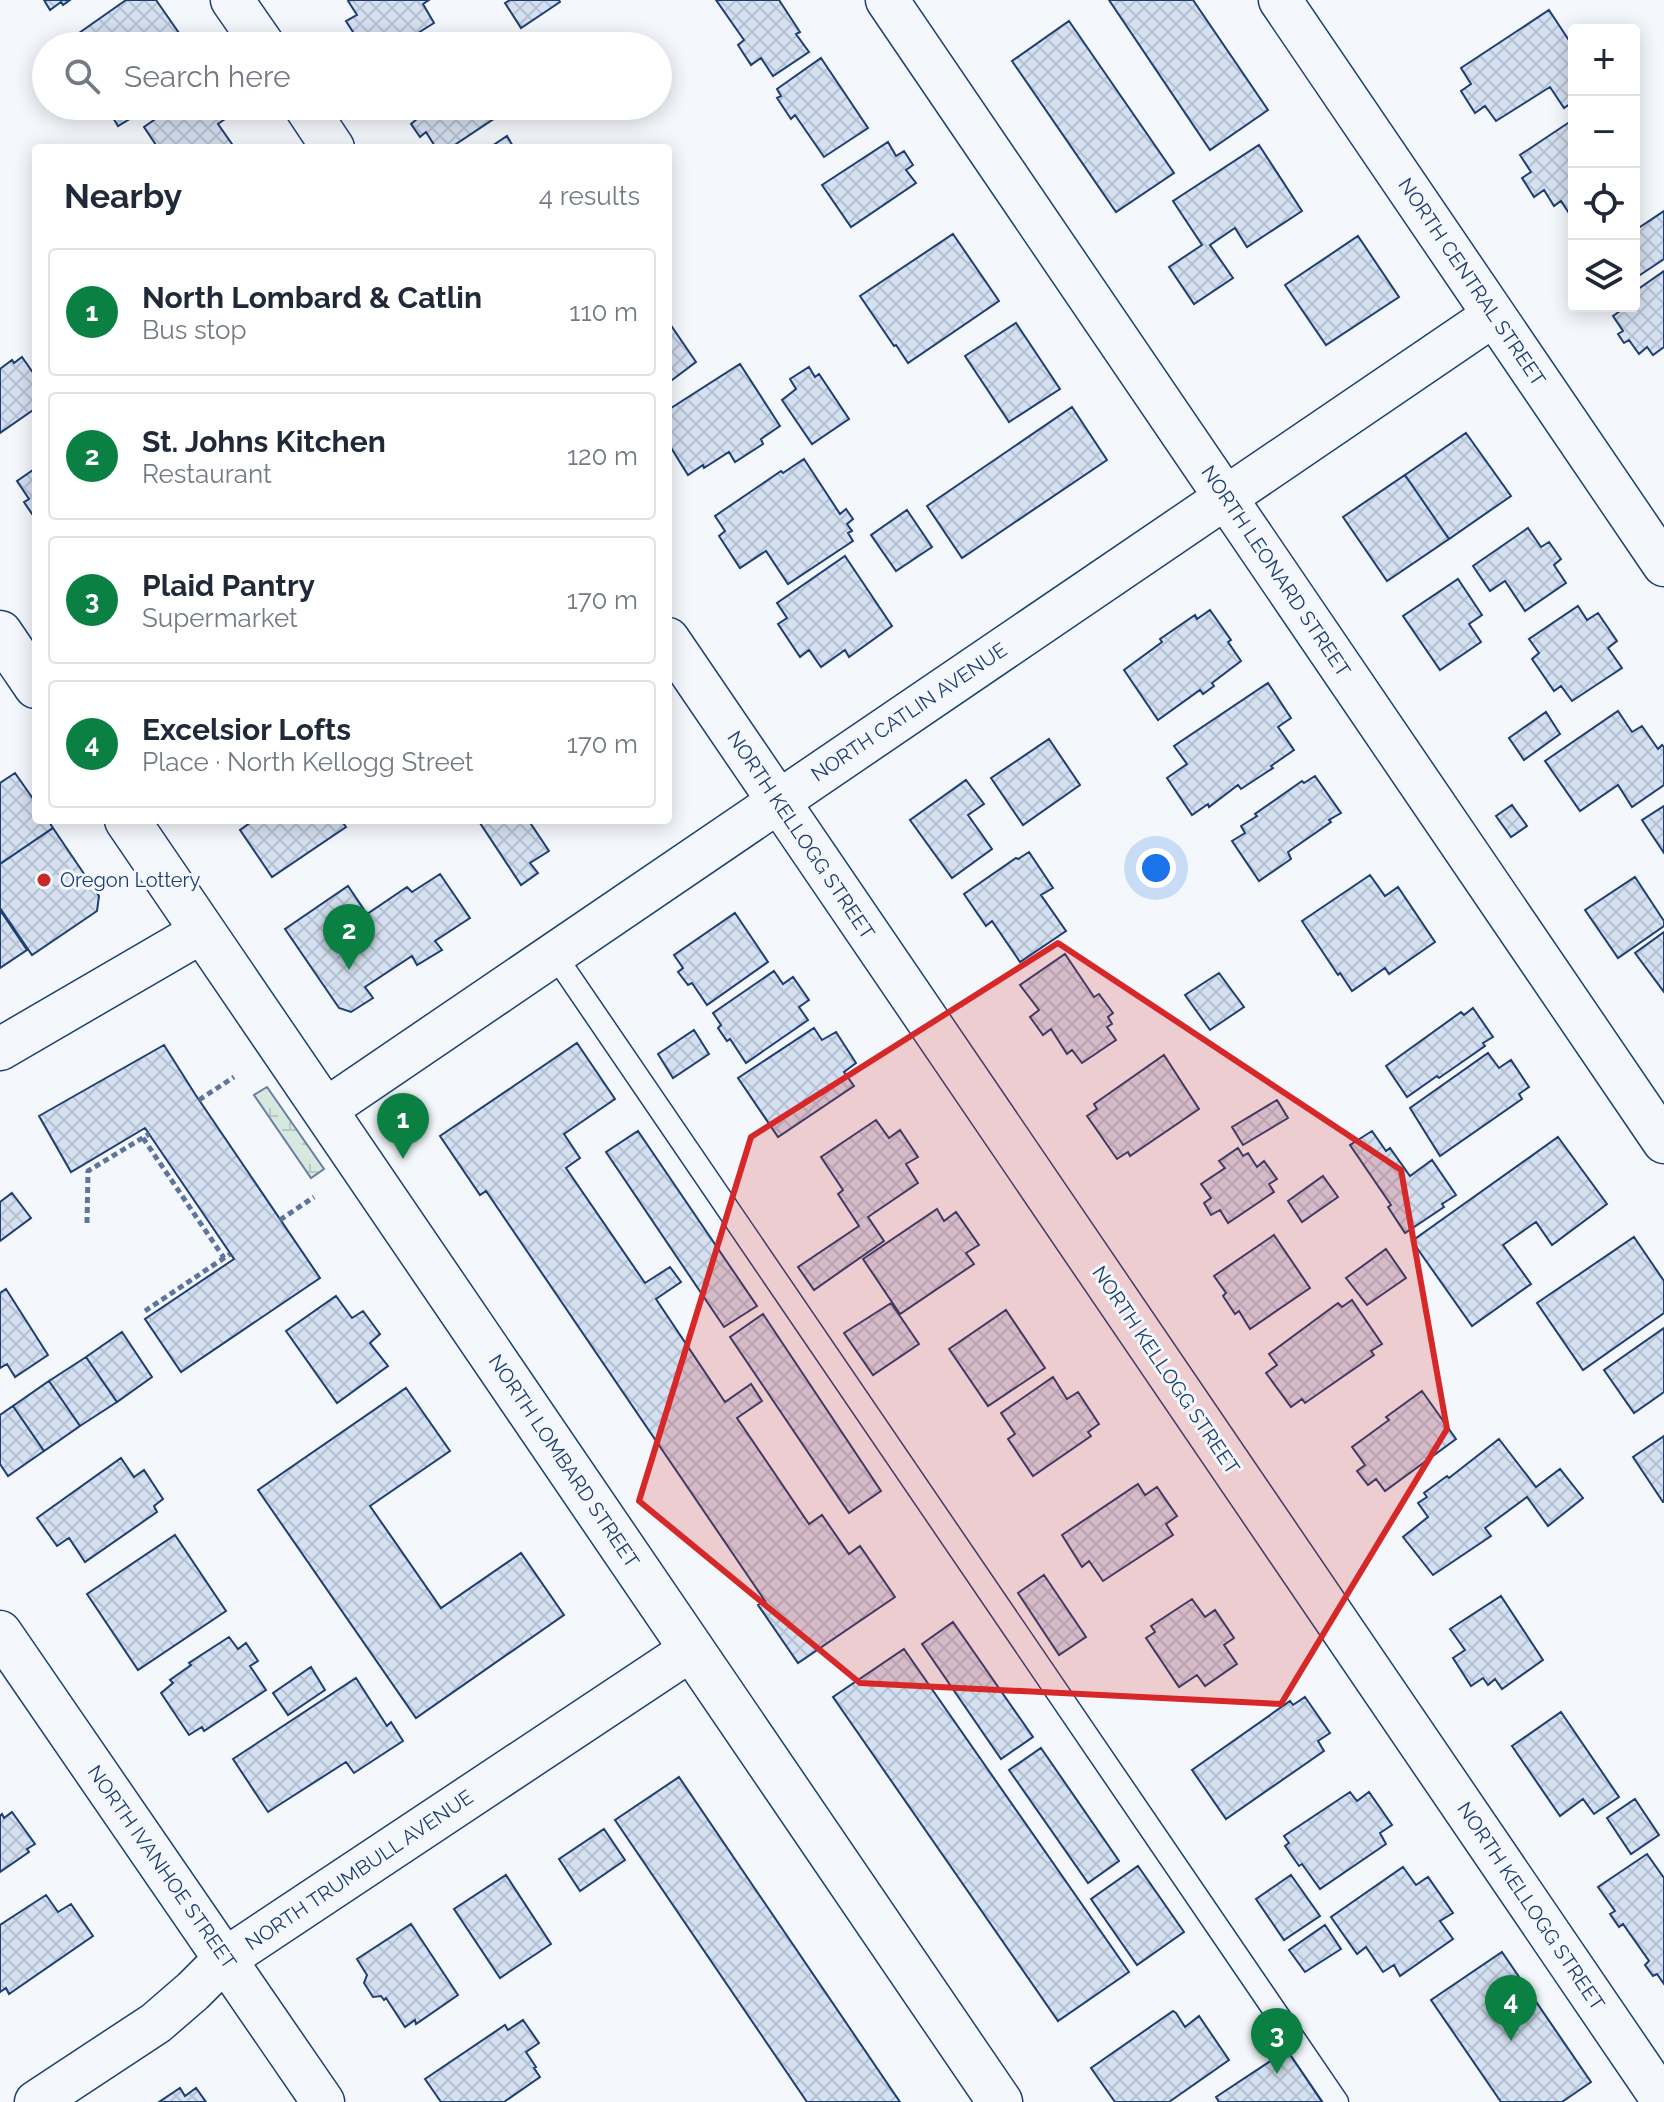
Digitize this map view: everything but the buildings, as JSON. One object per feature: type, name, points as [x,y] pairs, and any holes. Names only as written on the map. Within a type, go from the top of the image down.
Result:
[{"type":"main road","points":[[0,633],[32,680]]},
{"type":"main road","name":"NORTH LOMBARD STREET","points":[[130,824],[1000,2102]]},
{"type":"street","points":[[232,0],[254,32]]},
{"type":"street","name":"NORTH LEONARD STREET","points":[[887,0],[1664,1142]]},
{"type":"street","name":"NORTH CENTRAL STREET","points":[[1280,0],[1664,565]]},
{"type":"street","points":[[314,120],[330,144]]},
{"type":"street","name":"NORTH CATLIN AVENUE","points":[[325,1110],[1494,315]]},
{"type":"street","name":"NORTH KELLOGG STREET","points":[[672,645],[1664,2102]]},
{"type":"street","points":[[0,1049],[203,931]]},
{"type":"street","name":"NORTH IVANHOE STREET","points":[[0,1632],[323,2102]]},
{"type":"street","name":"NORTH TRUMBULL AVENUE","points":[[36,2102],[156,2023],[225,1959],[692,1649]]},
{"type":"lane","points":[[554,954],[1337,2102]]},
{"type":"path","points":[[199,1100],[234,1077]]},
{"type":"path","points":[[87,1223],[88,1171],[146,1136],[227,1256],[145,1311]]},
{"type":"path","points":[[280,1220],[314,1197]]},
{"type":"highlighted area","points":[[1058,943],[1401,1170],[1447,1429],[1281,1704],[860,1683],[639,1501],[751,1137]]},
{"type":"green space","points":[[267,1087],[324,1169],[311,1178],[254,1095]]},
{"type":"place","name":"Oregon Lottery","points":[[44,880]]},
{"type":"place","name":"St. Johns Kitchen","points":[[349,970]]},
{"type":"place","name":"North Lombard & Catlin","points":[[403,1159]]},
{"type":"place","name":"Excelsior Lofts","points":[[1511,2041]]},
{"type":"place","name":"Plaid Pantry","points":[[1277,2074]]}]
